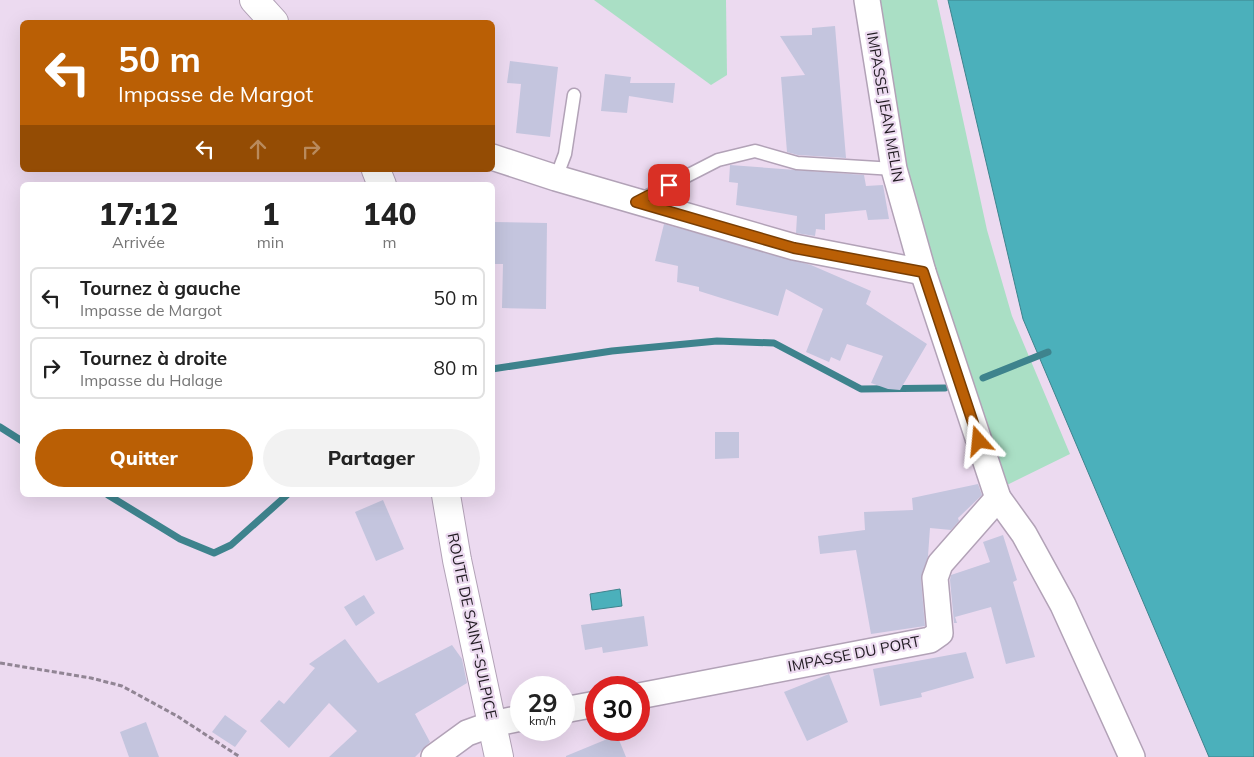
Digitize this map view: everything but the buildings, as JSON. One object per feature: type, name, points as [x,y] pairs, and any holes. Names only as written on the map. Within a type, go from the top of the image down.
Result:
[{"type":"main road","points":[[254,0],[272,20]]},
{"type":"main road","name":"ROUTE DE SAINT-SULPICE","points":[[446,497],[457,560],[499,757]]},
{"type":"street","name":"IMPASSE JEAN MELIN","points":[[867,0],[894,169],[923,272],[998,498],[1024,534],[1063,605],[1132,757]]},
{"type":"street","points":[[495,158],[556,178],[794,248],[923,272]]},
{"type":"street","name":"IMPASSE DU PORT","points":[[650,694],[930,640],[940,633],[935,578],[940,564],[998,498]]},
{"type":"street","points":[[434,757],[467,734],[492,724],[510,720]]},
{"type":"lane","points":[[556,178],[565,154],[574,95]]},
{"type":"lane","points":[[636,202],[718,160],[755,151],[797,164],[894,169]]},
{"type":"path","points":[[0,663],[91,678],[122,686],[177,716],[240,757]]},
{"type":"green space","points":[[594,0],[726,0],[727,75],[711,85]]},
{"type":"green space","points":[[872,0],[937,0],[987,230],[1012,316],[1070,454],[1007,485],[939,296],[890,103]]},
{"type":"water","points":[[948,0],[1254,0],[1254,757],[1209,757],[1023,319]]},
{"type":"water","points":[[620,589],[622,606],[592,610],[590,594]]},
{"type":"waterway","points":[[495,369],[612,351],[717,341],[774,343],[861,389],[945,388]]},
{"type":"waterway","points":[[983,378],[1048,352]]},
{"type":"waterway","points":[[0,427],[20,440]]},
{"type":"waterway","points":[[111,497],[180,539],[214,553],[231,545],[285,497]]},
{"type":"route","points":[[669,185],[636,202],[794,248],[923,272],[979,441]]}]
